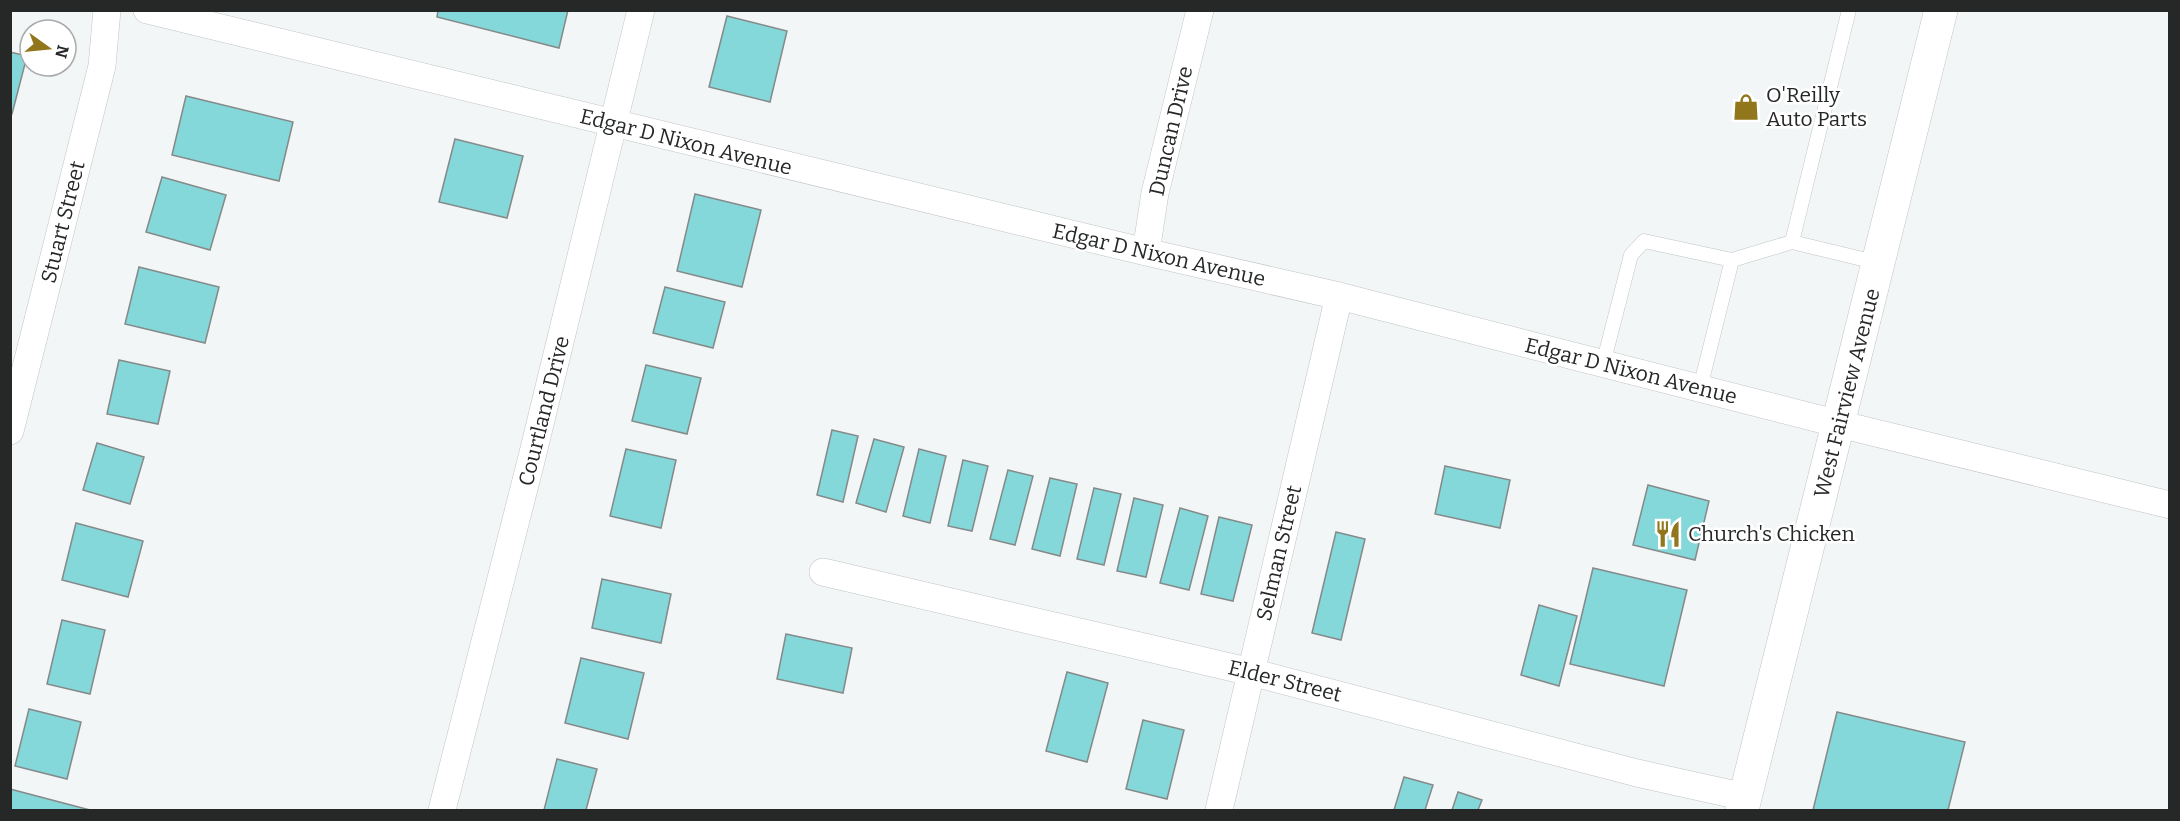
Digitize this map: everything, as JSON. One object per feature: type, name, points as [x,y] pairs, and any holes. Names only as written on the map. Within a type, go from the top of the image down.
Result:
[{"type":"main road","name":"West Fairview Avenue","points":[[1744,804],[1941,10]]},
{"type":"street","name":"Stuart Street","points":[[10,431],[102,66],[107,10]]},
{"type":"street","name":"Edgar D Nixon Avenue","points":[[147,10],[1146,252],[1339,296],[1839,424],[2169,503]]},
{"type":"street","name":"Courtland Drive","points":[[442,810],[615,124],[641,10]]},
{"type":"street","name":"Duncan Drive","points":[[1146,252],[1155,193],[1200,10]]},
{"type":"street","name":"Selman Street","points":[[1219,810],[1339,296]]},
{"type":"street","name":"Elder Street","points":[[823,572],[1251,672],[1637,773],[1744,804]]},
{"type":"lane","points":[[1792,242],[1849,10]]},
{"type":"lane","points":[[1603,364],[1631,255],[1644,241],[1732,260],[1792,242],[1879,263]]},
{"type":"lane","points":[[1700,388],[1732,260]]},
{"type":"building","points":[[438,10],[568,10],[559,48],[437,17]]},
{"type":"building","points":[[727,16],[787,31],[770,102],[709,87]]},
{"type":"building","points":[[10,52],[18,54],[18,78],[21,78],[12,114],[10,114]]},
{"type":"building","points":[[186,96],[293,122],[279,181],[172,155]]},
{"type":"building","points":[[455,139],[523,156],[507,218],[439,202]]},
{"type":"building","points":[[162,177],[226,195],[210,250],[146,232]]},
{"type":"building","points":[[695,194],[761,210],[742,287],[677,271]]},
{"type":"building","points":[[139,267],[219,287],[205,343],[125,324]]},
{"type":"building","points":[[665,287],[725,302],[713,348],[653,333]]},
{"type":"building","points":[[119,360],[170,371],[158,424],[107,414]]},
{"type":"building","points":[[646,365],[701,378],[687,434],[632,421]]},
{"type":"building","points":[[832,430],[858,436],[843,502],[817,495]]},
{"type":"building","points":[[874,439],[904,447],[886,512],[856,503]]},
{"type":"building","points":[[97,443],[144,457],[130,504],[83,490]]},
{"type":"building","points":[[626,449],[676,460],[661,528],[610,516]]},
{"type":"building","points":[[919,449],[946,456],[930,523],[903,516]]},
{"type":"building","points":[[963,460],[988,466],[972,531],[948,526]]},
{"type":"building","points":[[1445,466],[1510,480],[1500,528],[1435,514]]},
{"type":"building","points":[[1008,470],[1033,476],[1015,545],[990,539]]},
{"type":"building","points":[[1050,478],[1077,484],[1060,556],[1032,549]]},
{"type":"building","points":[[1648,485],[1709,501],[1695,560],[1633,545]]},
{"type":"building","points":[[1094,488],[1121,494],[1104,565],[1077,559]]},
{"type":"building","points":[[1134,498],[1163,505],[1146,577],[1117,571]]},
{"type":"building","points":[[1180,508],[1208,516],[1189,590],[1160,583]]},
{"type":"building","points":[[1219,517],[1252,525],[1233,601],[1201,594]]},
{"type":"building","points":[[76,523],[143,541],[128,597],[62,580]]},
{"type":"building","points":[[1336,532],[1365,539],[1341,640],[1312,633]]},
{"type":"building","points":[[1593,568],[1687,590],[1664,686],[1570,664]]},
{"type":"building","points":[[602,579],[671,594],[661,643],[592,628]]},
{"type":"building","points":[[1539,605],[1577,616],[1559,686],[1521,675]]},
{"type":"building","points":[[62,620],[105,630],[90,694],[47,684]]},
{"type":"building","points":[[786,634],[852,648],[843,693],[777,679]]},
{"type":"building","points":[[581,658],[644,673],[628,739],[565,723]]},
{"type":"building","points":[[1067,672],[1108,683],[1087,762],[1046,751]]},
{"type":"building","points":[[29,709],[81,722],[67,779],[15,766]]},
{"type":"building","points":[[1837,712],[1965,742],[1948,810],[1813,810]]},
{"type":"building","points":[[1143,720],[1184,730],[1167,799],[1126,789]]},
{"type":"building","points":[[557,759],[597,769],[586,810],[544,810]]},
{"type":"building","points":[[1404,777],[1433,785],[1425,810],[1394,810]]},
{"type":"building","points":[[10,789],[90,810],[10,810]]},
{"type":"building","points":[[1458,792],[1482,800],[1478,810],[1452,810]]},
{"type":"place","name":"O'Reilly Auto Parts","points":[[1746,107]]},
{"type":"place","name":"Church's Chicken","points":[[1668,534]]}]
